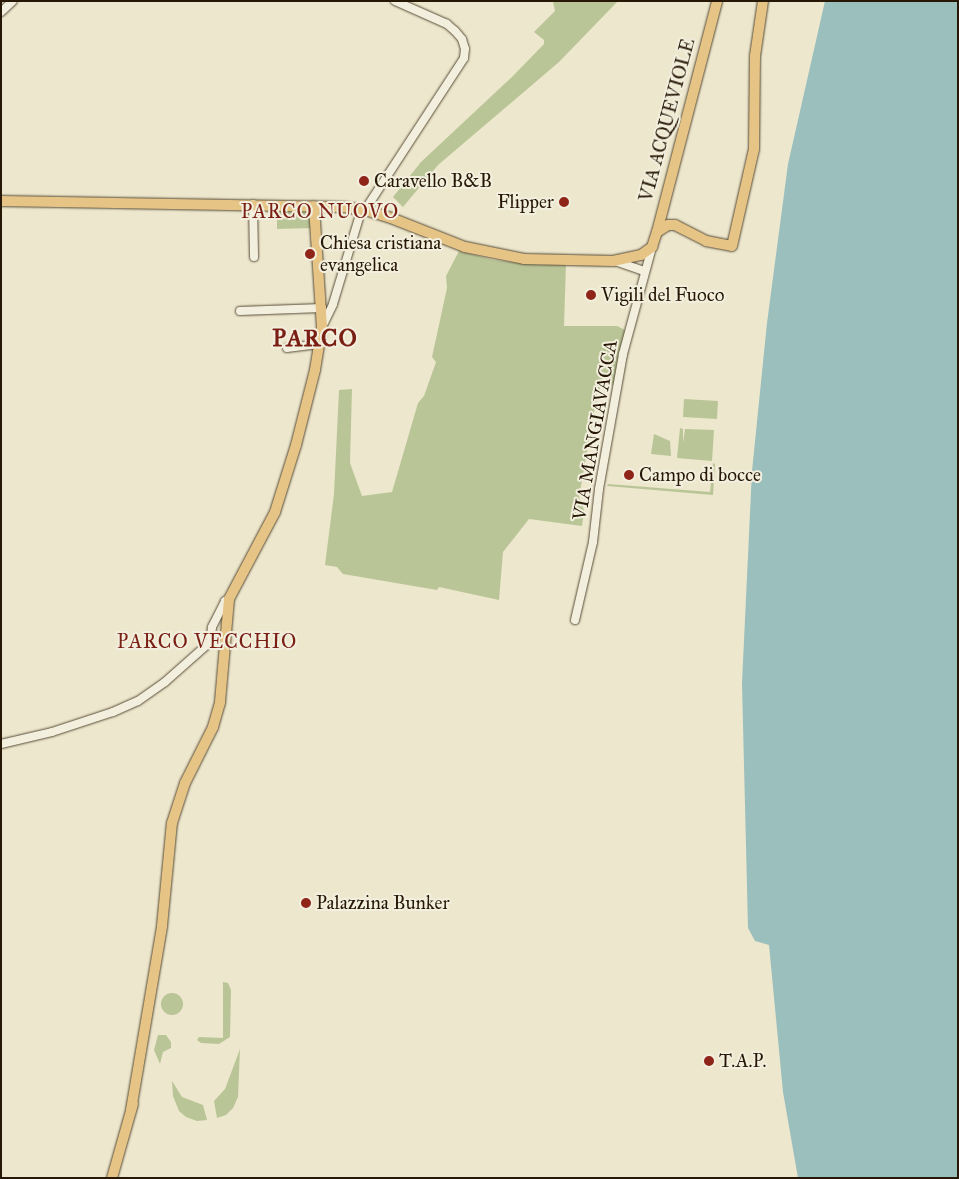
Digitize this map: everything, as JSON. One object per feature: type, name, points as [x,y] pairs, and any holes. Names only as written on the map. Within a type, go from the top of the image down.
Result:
[{"type":"main road","name":"VIA ACQUEVIOLE","points":[[652,247],[717,1]]},
{"type":"main road","points":[[657,232],[668,225],[675,225],[706,241],[732,246],[754,149],[755,56],[763,1]]},
{"type":"main road","points":[[1,201],[314,206],[362,214],[465,247],[524,258],[613,261],[642,255],[652,247]]},
{"type":"main road","points":[[112,1178],[132,1110],[162,926],[172,823],[185,783],[216,716],[224,680],[229,599],[242,571],[269,525],[278,502],[308,396],[319,344],[322,308],[314,206]]},
{"type":"street","points":[[1,12],[13,1]]},
{"type":"street","points":[[322,326],[333,304],[362,214],[464,58],[465,49],[456,31],[395,1]]},
{"type":"street","points":[[253,204],[254,257]]},
{"type":"street","name":"VIA MANGIAVACCA","points":[[575,620],[593,542],[599,489],[623,354],[652,247]]},
{"type":"street","points":[[613,261],[644,272]]},
{"type":"street","points":[[240,311],[322,308]]},
{"type":"street","points":[[287,348],[319,344]]},
{"type":"street","points":[[1,744],[52,732],[113,712],[138,701],[165,682],[210,642],[212,626],[225,601],[229,599]]},
{"type":"street","points":[[210,642],[225,652]]},
{"type":"green space","points":[[618,1],[559,62],[438,165],[403,207],[393,197],[421,162],[512,77],[544,44],[544,40],[534,32],[555,11],[553,2]]},
{"type":"green space","points":[[277,209],[302,209],[309,215],[313,228],[277,229]]},
{"type":"green space","points":[[459,251],[494,260],[539,265],[566,264],[564,326],[617,326],[625,330],[614,385],[601,385],[595,407],[579,497],[584,510],[582,526],[529,519],[503,552],[499,600],[439,587],[437,590],[343,574],[337,567],[325,565],[334,494],[339,390],[352,389],[350,463],[362,496],[392,492],[418,403],[424,396],[436,362],[432,357],[447,288],[446,276]]},
{"type":"green space","points":[[684,399],[718,401],[717,419],[683,417]]},
{"type":"green space","points":[[680,428],[683,429],[683,443],[685,429],[714,430],[712,461],[677,458]]},
{"type":"green space","points":[[654,434],[670,441],[671,456],[651,454]]},
{"type":"green space","points":[[713,463],[715,464],[713,495],[607,486],[608,484],[710,492]]},
{"type":"green space","points":[[223,982],[228,983],[231,990],[230,1037],[219,1044],[201,1043],[197,1040],[199,1037],[223,1038]]},
{"type":"green space","points":[[172,993],[180,996],[183,1004],[180,1012],[172,1015],[164,1012],[161,1004],[164,996]]},
{"type":"green space","points":[[158,1035],[166,1035],[171,1042],[171,1048],[163,1052],[160,1064],[154,1050]]},
{"type":"green space","points":[[240,1049],[238,1097],[233,1108],[226,1115],[217,1118],[214,1101],[225,1089]]},
{"type":"green space","points":[[172,1081],[182,1097],[203,1105],[207,1120],[197,1121],[186,1117],[179,1111],[173,1096]]},
{"type":"water","points":[[825,1],[958,1],[958,1178],[798,1178],[783,1092],[769,945],[755,941],[748,928],[742,683],[752,471],[767,323],[788,164]]},
{"type":"place","name":"Caravello B&B","points":[[364,181]]},
{"type":"place","name":"Flipper","points":[[564,202]]},
{"type":"place","name":"Chiesa cristiana evangelica","points":[[310,254]]},
{"type":"place","name":"Vigili del Fuoco","points":[[591,295]]},
{"type":"place","name":"Campo di bocce","points":[[629,475]]},
{"type":"place","name":"Palazzina Bunker","points":[[306,903]]},
{"type":"place","name":"T.A.P.","points":[[709,1061]]},
{"type":"district","name":"PARCO NUOVO","points":[[320,211]]},
{"type":"district","name":"PARCO","points":[[315,339]]},
{"type":"district","name":"PARCO VECCHIO","points":[[207,641]]}]
